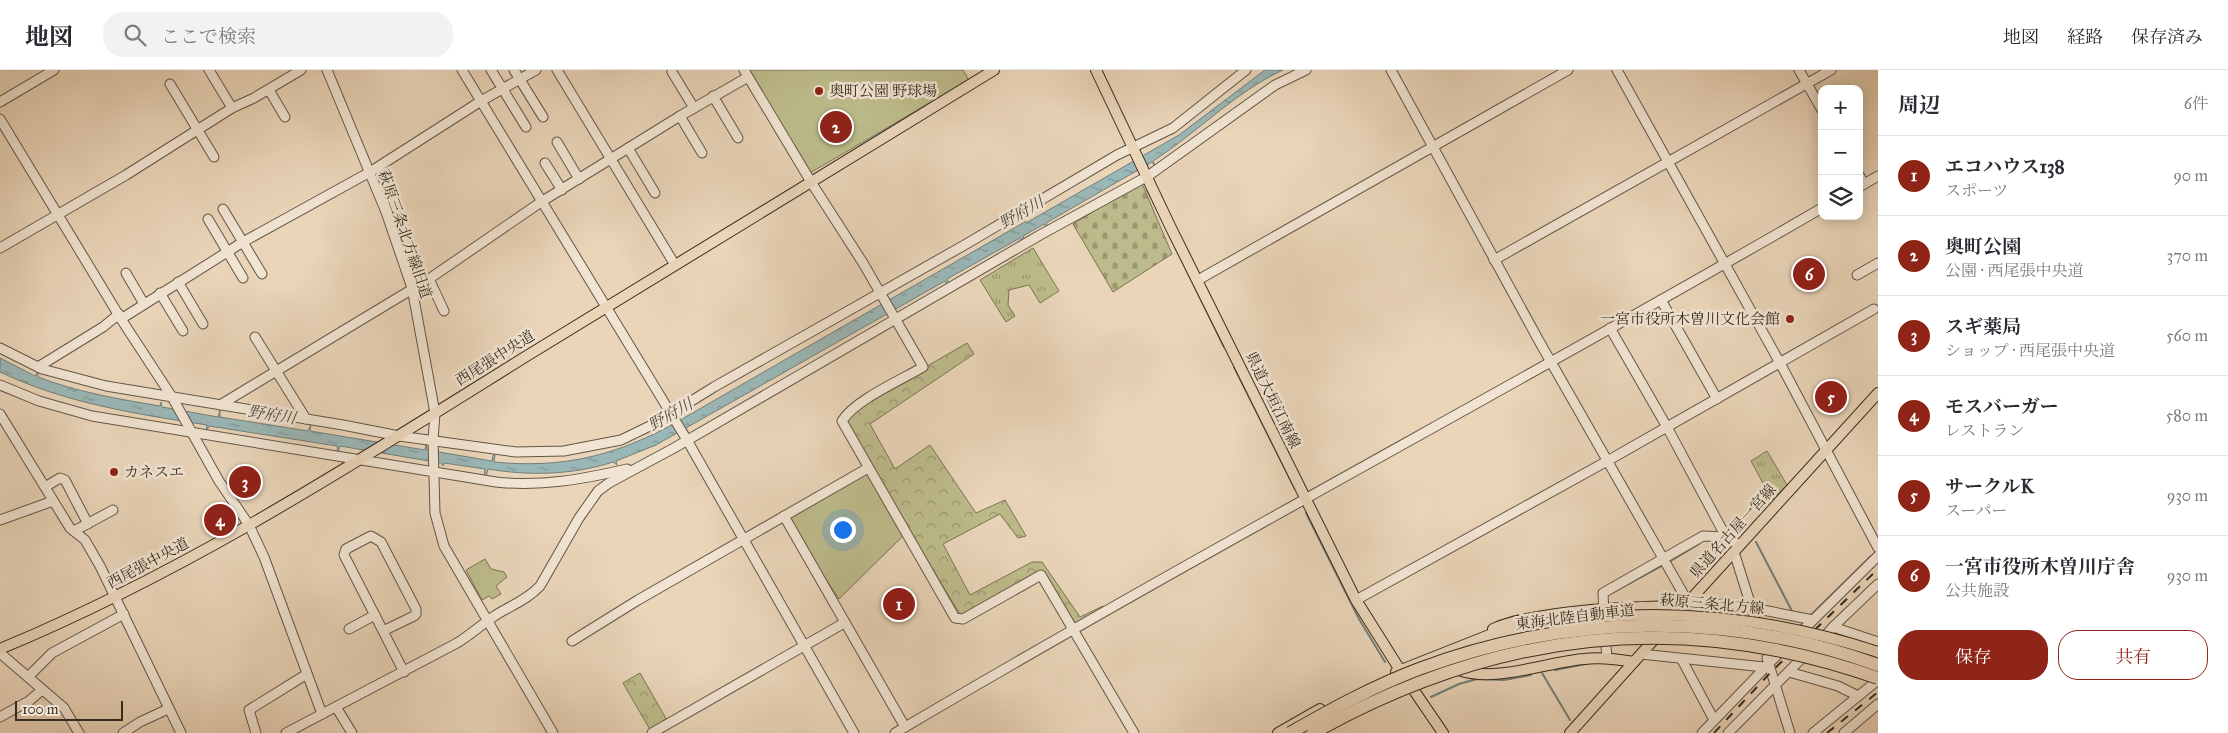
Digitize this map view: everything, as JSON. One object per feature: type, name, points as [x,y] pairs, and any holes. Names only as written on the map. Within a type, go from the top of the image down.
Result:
[{"type":"highway","name":"東海北陸自動車道","points":[[1290,733],[1375,688],[1418,669],[1514,640],[1580,629],[1645,624],[1739,630],[1821,646],[1878,665]]},
{"type":"highway","name":"東海北陸自動車道","points":[[1313,733],[1355,710],[1424,680],[1487,659],[1582,641],[1646,636],[1730,642],[1776,648],[1878,678]]},
{"type":"main road","name":"西尾張中央道","points":[[0,651],[116,597],[249,525],[399,436],[606,306],[994,70]]},
{"type":"main road","name":"県道大垣江南線","points":[[1096,70],[1135,148],[1171,228],[1356,600],[1402,674],[1443,733]]},
{"type":"main road","name":"県道名古屋一宮線","points":[[1570,733],[1878,393]]},
{"type":"main road","points":[[1473,641],[1509,622],[1604,608],[1687,604]]},
{"type":"main road","name":"萩原三条北方線","points":[[1278,733],[1334,701],[1402,674],[1425,659],[1506,630],[1558,621],[1608,615],[1708,616],[1790,628],[1878,652]]},
{"type":"main road","points":[[1439,654],[1461,670],[1494,673],[1578,659],[1606,658],[1634,662]]},
{"type":"main road","name":"萩原三条北方線","points":[[1326,733],[1381,701],[1402,674]]},
{"type":"street","points":[[0,102],[54,70]]},
{"type":"street","points":[[209,70],[232,108]]},
{"type":"street","points":[[0,248],[198,131],[232,108],[269,90],[301,70]]},
{"type":"street","name":"萩原三条北方線旧道","points":[[327,70],[370,172],[412,288],[435,413],[433,441],[435,512],[444,546],[553,733]]},
{"type":"street","points":[[462,70],[687,440],[854,733]]},
{"type":"street","points":[[491,70],[526,127]]},
{"type":"street","points":[[514,70],[544,117]]},
{"type":"street","points":[[38,367],[243,242],[370,172],[482,101],[536,70]]},
{"type":"street","points":[[557,70],[675,265]]},
{"type":"street","points":[[0,348],[38,367],[106,386],[173,399],[306,419],[399,436],[516,452],[564,451],[621,440],[671,414],[714,386],[1117,155],[1135,148],[1173,128],[1246,70]]},
{"type":"street","points":[[286,733],[303,729],[322,714],[458,643],[488,621],[531,595],[540,586],[579,518],[598,491],[609,482],[687,440],[1040,235],[1148,176],[1275,85],[1306,70]]},
{"type":"street","points":[[1391,70],[1408,97],[1431,146],[1494,260],[1550,361],[1609,460],[1687,604],[1726,603],[1813,620]]},
{"type":"street","points":[[1198,280],[1431,146],[1568,70]]},
{"type":"street","points":[[1617,70],[1780,363],[1878,548]]},
{"type":"street","points":[[1799,70],[1818,103]]},
{"type":"street","points":[[1494,260],[1830,70]]},
{"type":"street","points":[[672,72],[694,108]]},
{"type":"street","points":[[220,405],[429,279],[541,202],[746,74],[811,182],[881,292],[923,367],[848,412],[842,421],[955,618],[963,619],[1041,575],[1134,733]]},
{"type":"street","points":[[170,84],[214,157]]},
{"type":"street","points":[[269,90],[285,117]]},
{"type":"street","points":[[713,96],[738,138]]},
{"type":"street","points":[[680,116],[702,153]]},
{"type":"street","points":[[0,119],[173,399],[219,481],[249,525],[264,557],[322,714]]},
{"type":"street","points":[[556,142],[579,179]]},
{"type":"street","points":[[628,148],[655,193]]},
{"type":"street","points":[[546,163],[562,190]]},
{"type":"street","points":[[1863,184],[1878,176]]},
{"type":"street","points":[[223,209],[262,274]]},
{"type":"street","points":[[895,733],[1306,498],[1818,210]]},
{"type":"street","points":[[208,219],[243,278]]},
{"type":"street","points":[[1857,275],[1878,263]]},
{"type":"street","points":[[126,273],[144,304]]},
{"type":"street","points":[[429,279],[444,311]]},
{"type":"street","points":[[178,282],[203,324]]},
{"type":"street","points":[[160,293],[183,331]]},
{"type":"street","points":[[1661,300],[1717,399]]},
{"type":"street","points":[[1356,600],[1609,460],[1874,308]]},
{"type":"street","points":[[1610,328],[1667,427],[1726,537],[1737,549],[1766,665],[1775,684],[1790,733]]},
{"type":"street","points":[[255,337],[306,419]]},
{"type":"street","points":[[0,385],[19,394],[62,409],[193,433],[516,484],[539,485],[591,478],[643,464]]},
{"type":"street","points":[[0,414],[3,426],[53,501],[74,531],[85,540],[116,597],[181,733]]},
{"type":"street","points":[[572,641],[868,468]]},
{"type":"street","points":[[45,487],[60,478],[65,480],[88,524]]},
{"type":"street","points":[[0,520],[53,501]]},
{"type":"street","points":[[74,531],[113,510]]},
{"type":"street","points":[[784,516],[904,728]]},
{"type":"street","points":[[383,631],[414,616],[416,609],[381,542],[371,536],[346,549],[344,553],[383,631],[404,672]]},
{"type":"street","points":[[1606,658],[1603,593],[1664,560],[1703,536],[1726,537]]},
{"type":"street","points":[[1702,733],[1766,665],[1813,620],[1827,601],[1878,556]]},
{"type":"street","points":[[1728,733],[1775,684],[1878,584]]},
{"type":"street","points":[[29,676],[52,653],[124,614]]},
{"type":"street","points":[[349,629],[375,615]]},
{"type":"street","points":[[652,733],[844,623]]},
{"type":"street","points":[[1833,628],[1878,642]]},
{"type":"street","points":[[0,651],[64,708],[79,733]]},
{"type":"street","points":[[1641,654],[1682,660],[1766,665]]},
{"type":"street","points":[[1682,660],[1714,720]]},
{"type":"street","points":[[1788,672],[1838,686],[1858,696]]},
{"type":"street","points":[[256,733],[249,710],[307,674]]},
{"type":"street","points":[[1813,733],[1878,678]]},
{"type":"street","points":[[0,717],[29,701],[42,690]]},
{"type":"street","points":[[1844,733],[1878,704]]},
{"type":"street","points":[[336,707],[352,733]]},
{"type":"street","points":[[123,733],[140,722],[168,709]]},
{"type":"green space","points":[[747,70],[963,70],[969,80],[810,173]]},
{"type":"green space","points":[[1141,181],[1172,254],[1113,292],[1073,224]]},
{"type":"green space","points":[[1033,248],[1059,291],[1040,303],[1029,285],[1009,290],[1008,305],[1015,316],[1006,322],[980,280]]},
{"type":"green space","points":[[967,343],[974,354],[870,424],[895,469],[930,445],[976,513],[1005,500],[1026,536],[1018,538],[1000,514],[943,544],[970,595],[1032,562],[1042,562],[1080,617],[1103,606],[1102,609],[1079,628],[1041,575],[963,619],[843,424],[848,412]]},
{"type":"green space","points":[[1767,451],[1787,485],[1772,500],[1751,461]]},
{"type":"green space","points":[[865,470],[906,533],[839,599],[784,516]]},
{"type":"green space","points":[[485,559],[491,569],[504,572],[507,577],[496,586],[501,594],[492,599],[489,596],[482,600],[466,570]]},
{"type":"green space","points":[[640,673],[668,722],[652,733],[623,683]]},
{"type":"water","points":[[1265,70],[1283,70],[1265,79],[1232,101],[1153,161],[1156,168],[1152,162],[1046,223],[1047,229],[1044,224],[1023,236],[1025,241],[1023,242],[1020,238],[947,279],[950,285],[948,286],[945,281],[686,428],[688,435],[684,429],[656,445],[616,461],[617,465],[613,462],[582,470],[551,473],[519,473],[488,469],[486,477],[484,477],[485,469],[444,463],[443,466],[441,463],[340,446],[338,453],[337,446],[209,426],[206,432],[207,425],[101,406],[50,392],[0,372],[0,358],[35,376],[38,371],[38,377],[68,387],[129,401],[160,406],[161,402],[162,407],[218,417],[220,410],[220,417],[308,431],[311,424],[310,431],[425,450],[426,445],[427,450],[492,461],[493,455],[495,455],[494,462],[544,463],[590,457],[634,443],[679,421],[677,415],[679,414],[682,419],[1023,223],[1021,218],[1023,217],[1026,223],[1179,135]]},
{"type":"waterway","points":[[1147,190],[1152,199]]},
{"type":"waterway","points":[[1168,232],[1224,347]]},
{"type":"waterway","points":[[1234,367],[1295,489]]},
{"type":"waterway","points":[[1306,513],[1359,619],[1385,662]]},
{"type":"waterway","points":[[1756,542],[1793,613]]},
{"type":"waterway","points":[[1669,562],[1699,544]]},
{"type":"waterway","points":[[1810,616],[1871,556]]},
{"type":"waterway","points":[[1608,595],[1663,565]]},
{"type":"waterway","points":[[1555,670],[1586,664]]},
{"type":"waterway","points":[[1542,673],[1570,720]]},
{"type":"waterway","points":[[1431,697],[1459,684],[1477,679],[1504,680],[1531,675]]},
{"type":"railway","points":[[1714,733],[1772,671],[1878,569]]},
{"type":"railway","points":[[1827,733],[1878,692]]},
{"type":"place","name":"奥町公園 野球場","points":[[819,91]]},
{"type":"place","name":"奥町公園","points":[[836,127]]},
{"type":"place","name":"一宮市役所木曽川庁舎","points":[[1809,274]]},
{"type":"place","name":"一宮市役所木曽川文化会館","points":[[1790,319]]},
{"type":"place","name":"サークルK","points":[[1831,397]]},
{"type":"place","name":"カネスエ","points":[[114,472]]},
{"type":"place","name":"スギ薬局","points":[[245,482]]},
{"type":"place","name":"モスバーガー","points":[[220,520]]},
{"type":"place","name":"エコハウス138","points":[[899,604]]},
{"type":"water label","name":"野府川","points":[[1021,212]]},
{"type":"water label","name":"野府川","points":[[272,414]]},
{"type":"water label","name":"野府川","points":[[670,414]]}]
